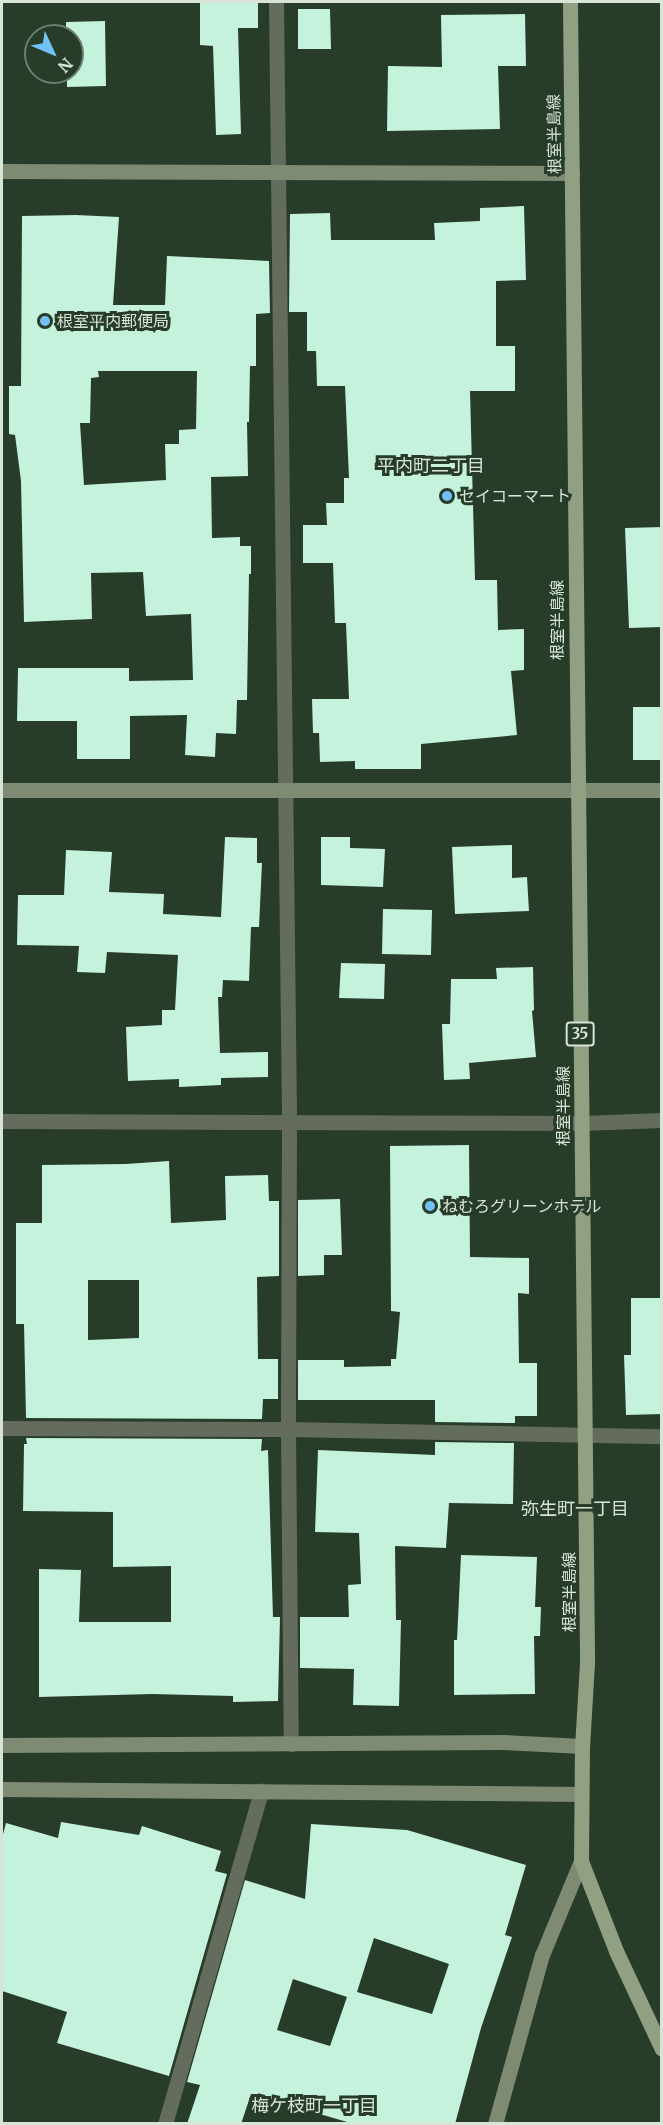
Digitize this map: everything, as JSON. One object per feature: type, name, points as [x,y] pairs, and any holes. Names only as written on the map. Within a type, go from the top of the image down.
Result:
[{"type":"main road","name":"根室半島線","points":[[570,2],[587,1663],[582,1746],[581,1861],[615,1950],[662,2049]]},
{"type":"street","points":[[276,2],[283,790],[289,1122],[288,1429],[291,1744]]},
{"type":"street","points":[[2,171],[572,173]]},
{"type":"street","points":[[2,790],[662,790]]},
{"type":"street","points":[[2,1121],[581,1123],[662,1120]]},
{"type":"street","points":[[2,1428],[288,1429],[662,1436]]},
{"type":"street","points":[[2,1745],[502,1742],[582,1746]]},
{"type":"street","points":[[2,1789],[581,1794]]},
{"type":"street","points":[[165,2124],[261,1791]]},
{"type":"street","points":[[495,2124],[542,1955],[581,1861]]},
{"type":"building","points":[[200,2],[258,2],[258,28],[238,28],[241,134],[216,135],[213,46],[200,45]]},
{"type":"building","points":[[298,9],[330,9],[331,49],[298,49]]},
{"type":"building","points":[[525,14],[526,66],[498,66],[500,129],[387,131],[388,66],[442,67],[441,15]]},
{"type":"building","points":[[105,21],[106,86],[67,87],[67,84],[84,84],[84,24],[66,24],[66,22]]},
{"type":"building","points":[[524,206],[526,280],[496,281],[496,346],[515,346],[515,391],[470,391],[475,580],[497,580],[498,630],[524,629],[524,670],[511,671],[517,735],[421,744],[421,769],[355,769],[355,761],[320,762],[319,733],[313,733],[312,699],[349,699],[346,623],[335,623],[333,563],[303,563],[303,525],[327,525],[326,503],[344,503],[344,478],[349,478],[345,386],[317,386],[316,351],[307,351],[307,312],[289,312],[290,214],[330,213],[331,240],[435,240],[434,223],[480,221],[480,208]]},
{"type":"building","points":[[22,216],[119,217],[113,305],[165,305],[167,256],[269,261],[270,313],[256,314],[256,366],[250,366],[249,422],[247,422],[248,476],[211,477],[212,538],[240,537],[240,546],[251,546],[247,700],[237,700],[236,734],[216,733],[215,757],[185,755],[187,715],[130,716],[130,759],[77,759],[77,721],[17,721],[18,668],[129,668],[129,681],[193,680],[191,614],[146,616],[143,572],[91,573],[92,619],[24,622],[21,481],[15,435],[9,434],[9,386],[21,386]],"holes":[[[98,371],[197,371],[196,429],[179,430],[179,444],[165,444],[166,480],[84,485],[80,423],[90,423],[91,378],[99,377]]]},
{"type":"building","points":[[662,527],[662,627],[629,628],[625,528]]},
{"type":"building","points":[[633,707],[662,707],[662,760],[633,760]]},
{"type":"building","points":[[225,837],[257,838],[257,863],[262,863],[259,927],[251,927],[249,981],[223,980],[222,997],[218,997],[220,1053],[268,1052],[268,1077],[221,1078],[221,1085],[179,1087],[179,1079],[128,1081],[126,1027],[162,1025],[162,1010],[175,1010],[178,955],[107,952],[105,973],[77,972],[79,946],[17,945],[18,895],[64,895],[66,850],[112,852],[109,892],[164,894],[163,914],[221,917]]},
{"type":"building","points":[[321,837],[350,837],[350,848],[385,849],[383,887],[321,885]]},
{"type":"building","points":[[512,845],[512,878],[527,877],[529,911],[455,914],[452,847]]},
{"type":"building","points":[[383,909],[432,910],[431,955],[382,954]]},
{"type":"building","points":[[341,963],[385,964],[384,999],[339,998]]},
{"type":"building","points":[[533,967],[534,1010],[532,1011],[536,1057],[469,1063],[470,1079],[444,1080],[442,1024],[450,1024],[451,979],[497,979],[496,968]]},
{"type":"building","points":[[469,1145],[470,1257],[529,1258],[529,1294],[518,1293],[519,1363],[537,1363],[537,1416],[515,1416],[515,1423],[435,1422],[435,1400],[298,1400],[298,1360],[344,1360],[344,1367],[391,1366],[391,1359],[396,1359],[400,1312],[391,1311],[390,1146]]},
{"type":"building","points":[[169,1161],[171,1223],[226,1220],[225,1176],[268,1175],[269,1201],[279,1201],[279,1276],[257,1277],[258,1359],[278,1359],[278,1399],[263,1399],[262,1419],[26,1418],[24,1324],[16,1324],[16,1223],[42,1223],[42,1165]],"holes":[[[88,1280],[139,1280],[139,1338],[88,1340]]]},
{"type":"building","points":[[340,1199],[342,1255],[324,1255],[324,1275],[298,1276],[298,1200]]},
{"type":"building","points":[[631,1298],[662,1298],[662,1414],[626,1415],[624,1355],[631,1355]]},
{"type":"building","points":[[26,1438],[262,1439],[261,1451],[268,1450],[273,1617],[280,1617],[278,1701],[233,1702],[233,1696],[152,1694],[39,1697],[39,1569],[81,1570],[79,1622],[171,1622],[171,1566],[113,1567],[113,1512],[23,1511]]},
{"type":"building","points":[[435,1442],[514,1443],[513,1504],[449,1503],[446,1548],[395,1546],[396,1620],[401,1620],[399,1706],[353,1705],[354,1669],[300,1668],[300,1617],[349,1617],[348,1585],[361,1584],[359,1533],[315,1532],[318,1450],[435,1455]]},
{"type":"building","points":[[461,1555],[537,1557],[535,1607],[541,1607],[540,1636],[534,1636],[535,1694],[454,1695],[454,1640],[457,1640]]},
{"type":"building","points":[[61,1822],[139,1835],[142,1826],[221,1851],[215,1871],[227,1874],[169,2076],[57,2043],[67,2012],[2,1991],[2,1838],[6,1823],[58,1838]]},
{"type":"building","points":[[311,1824],[407,1830],[526,1865],[505,1935],[512,1937],[481,2028],[455,2124],[354,2124],[251,2094],[241,2124],[187,2124],[200,2085],[187,2082],[245,1880],[305,1899]],"holes":[[[374,1938],[449,1964],[432,2014],[357,1992]],[[293,1979],[347,1997],[330,2046],[277,2030]]]},
{"type":"place","name":"根室平内郵便局","points":[[45,321]]},
{"type":"place","name":"セイコーマート","points":[[447,496]]},
{"type":"place","name":"ねむろグリーンホテル","points":[[430,1206]]},
{"type":"district","name":"平内町二丁目","points":[[431,466]]},
{"type":"district","name":"弥生町一丁目","points":[[575,1509]]},
{"type":"district","name":"梅ケ枝町一丁目","points":[[314,2106]]}]
